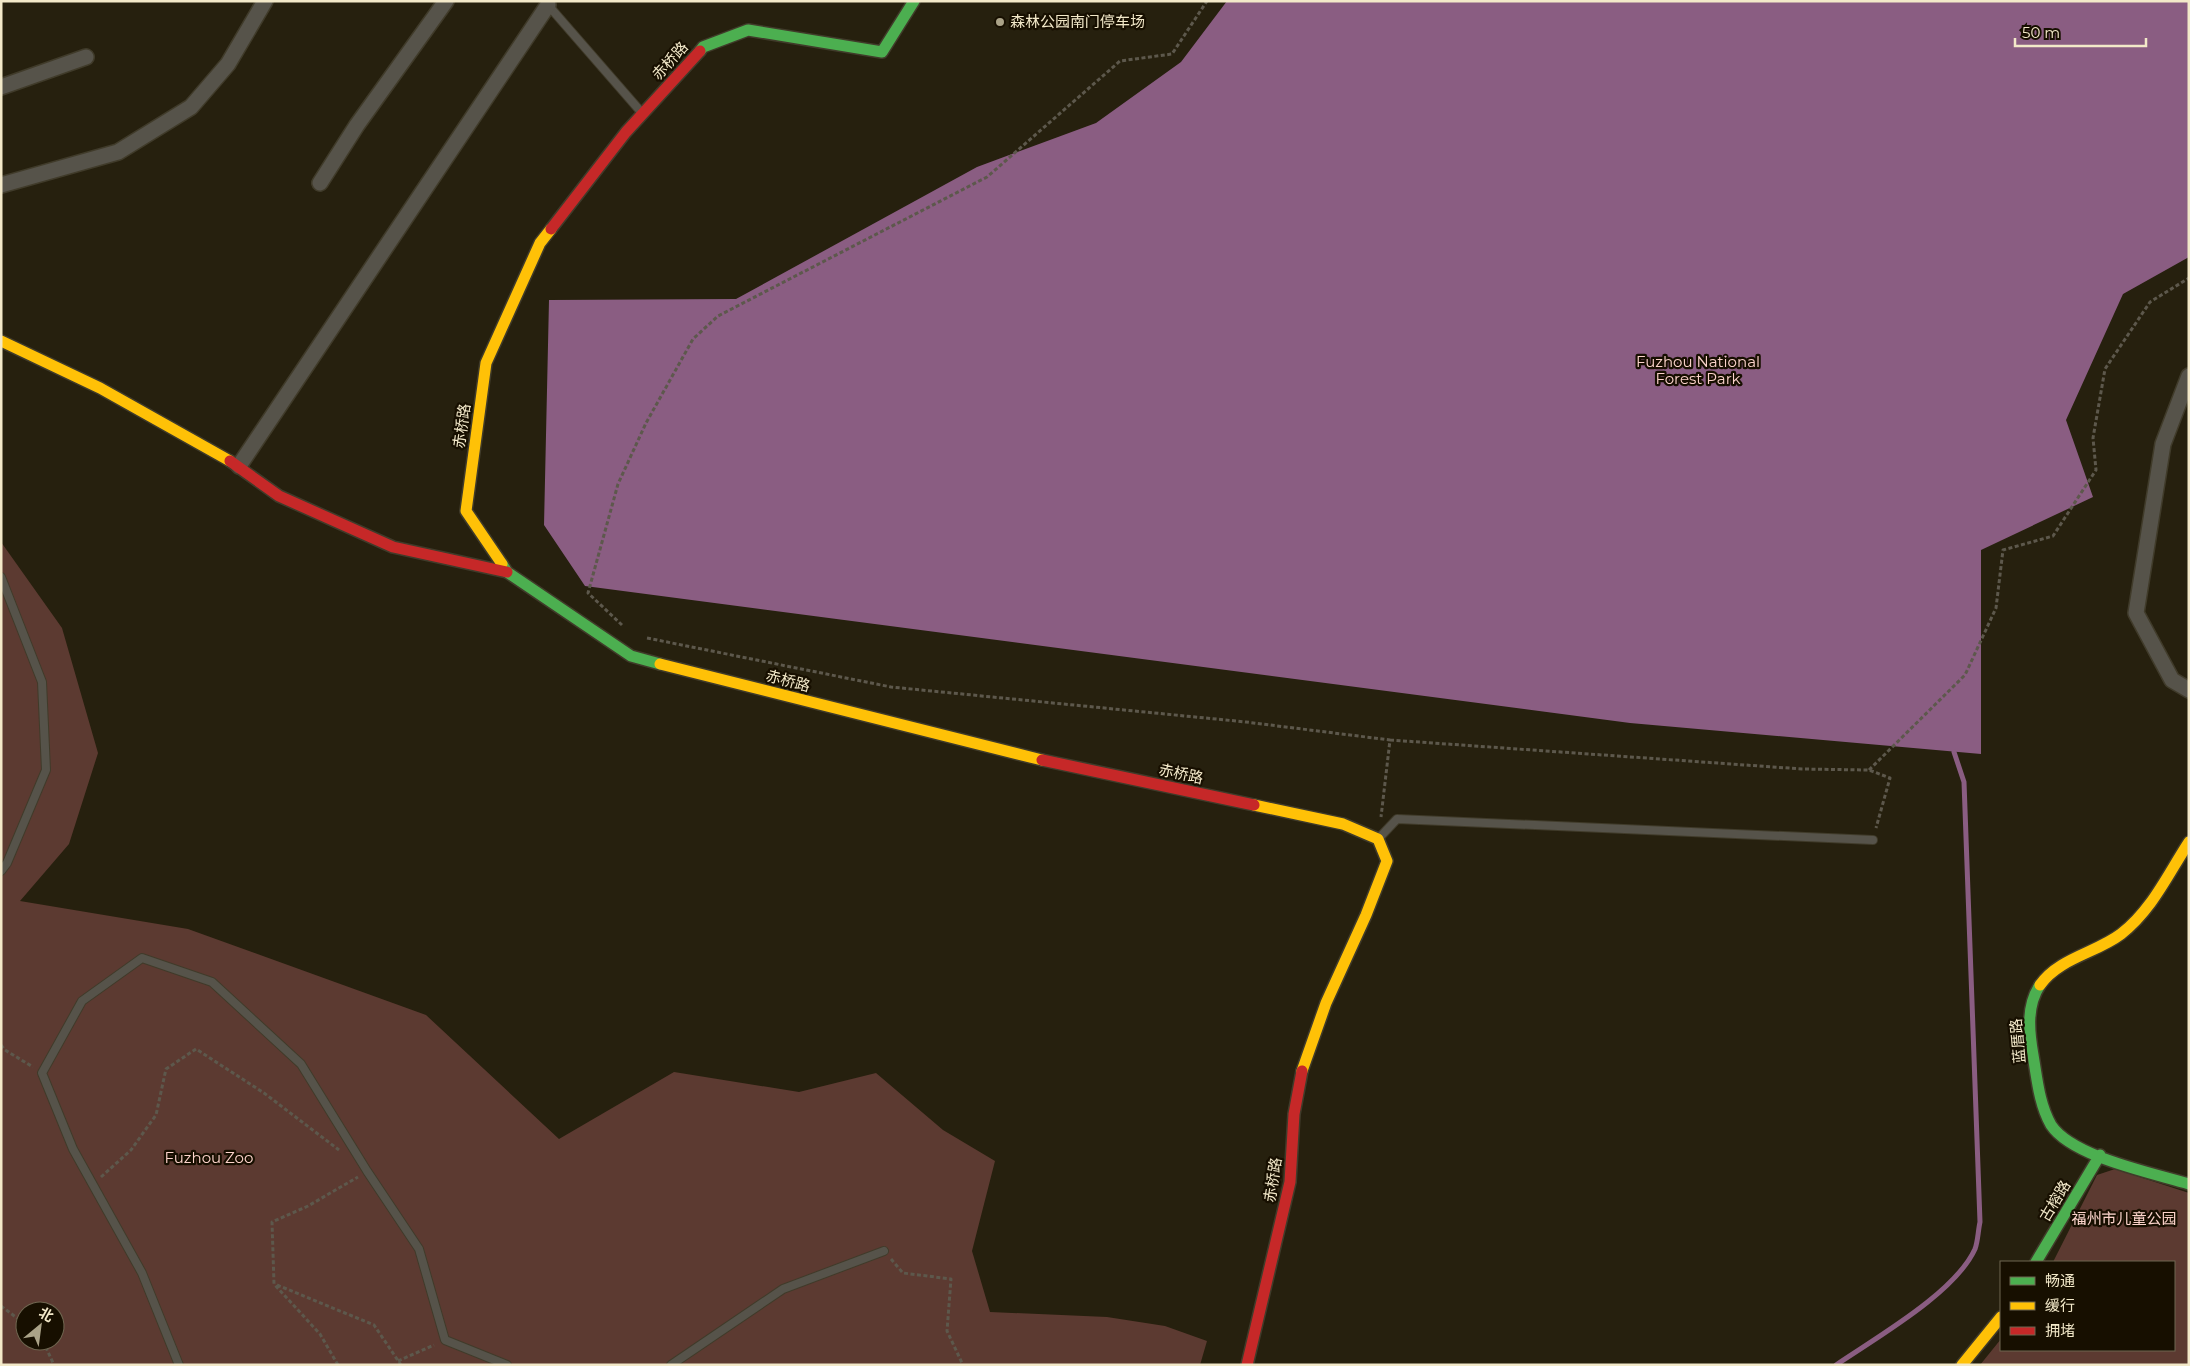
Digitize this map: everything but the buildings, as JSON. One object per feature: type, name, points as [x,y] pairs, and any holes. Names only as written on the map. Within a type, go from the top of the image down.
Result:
[{"type":"street","points":[[1,185],[118,152],[191,107],[228,64],[264,1]]},
{"type":"street","points":[[320,184],[357,125],[446,1]]},
{"type":"street","name":"赤桥路","points":[[914,1],[882,52],[748,30],[702,47],[642,114],[540,243],[486,363],[466,511],[507,572],[630,656],[1007,753],[1343,824],[1378,839],[1387,861],[1366,915],[1326,1003],[1302,1071],[1294,1114],[1290,1182],[1247,1365]]},
{"type":"street","points":[[239,466],[546,3]]},
{"type":"street","points":[[1,87],[86,57]]},
{"type":"street","points":[[1,341],[100,388],[239,466],[279,496],[393,547],[507,572]]},
{"type":"street","points":[[2189,376],[2163,444],[2136,614],[2172,680],[2189,690]]},
{"type":"street","points":[[2172,680],[2189,678]]},
{"type":"street","name":"蓝厝路","points":[[2189,842],[2155,900],[2138,920],[2118,936],[2056,970],[2038,988],[2028,1020],[2030,1040],[2048,1117],[2055,1130],[2062,1136],[2100,1155],[2189,1184]]},
{"type":"street","name":"古榕路","points":[[2037,1261],[2100,1155]]},
{"type":"street","points":[[1962,1365],[2000,1318]]},
{"type":"lane","points":[[546,3],[642,114]]},
{"type":"lane","points":[[1,577],[42,682],[46,770],[7,863],[1,871]]},
{"type":"lane","points":[[1378,839],[1396,819],[1873,840]]},
{"type":"lane","points":[[179,1365],[142,1272],[73,1149],[42,1073],[82,1001],[142,958],[212,982],[301,1064],[367,1171],[419,1249],[446,1340],[507,1365]]},
{"type":"lane","points":[[671,1365],[783,1289],[884,1251]]},
{"type":"path","points":[[627,629],[588,593],[618,484],[646,423],[693,339],[718,316],[987,177],[1120,61],[1172,54],[1207,1]]},
{"type":"path","points":[[1869,770],[1965,675],[1996,608],[2003,550],[2053,536],[2096,470],[2094,438],[2105,369],[2150,302],[2189,278]]},
{"type":"path","points":[[643,637],[891,687],[1246,722],[1390,740],[1802,769],[1869,770],[1890,778],[1873,840]]},
{"type":"path","points":[[1378,839],[1390,740]]},
{"type":"path","points":[[1,1045],[5,1050],[42,1073]]},
{"type":"path","points":[[93,1184],[131,1150],[156,1115],[166,1069],[196,1049],[264,1092],[345,1155]]},
{"type":"path","points":[[338,1365],[320,1334],[274,1284],[272,1222],[308,1206],[367,1171]]},
{"type":"path","points":[[884,1251],[903,1273],[952,1279],[947,1331],[963,1365]]},
{"type":"path","points":[[274,1284],[374,1324],[400,1363],[446,1340]]},
{"type":"path","points":[[1,1306],[15,1316]]},
{"type":"path","points":[[48,1351],[54,1365]]},
{"type":"green space","name":"Fuzhou Zoo","points":[[1,542],[62,628],[98,753],[69,844],[20,901],[188,929],[426,1015],[559,1139],[674,1072],[799,1092],[876,1073],[943,1130],[995,1161],[972,1251],[990,1312],[1107,1317],[1165,1326],[1207,1341],[1200,1365],[1,1365]]},
{"type":"green space","name":"福州市儿童公园","points":[[2115,1169],[2189,1193],[2189,1365],[1980,1365],[2000,1340],[2000,1351],[2175,1351],[2175,1261],[2054,1261],[2097,1175]]},
{"type":"shaded area","name":"Fuzhou National Forest Park","points":[[1227,1],[2189,1],[2189,257],[2123,294],[2066,420],[2093,497],[1981,550],[1981,754],[1630,723],[585,586],[544,525],[549,300],[736,299],[977,167],[1096,123],[1181,62]]},
{"type":"waterway","points":[[1836,1365],[1893,1328],[1933,1298],[1951,1282],[1965,1265],[1977,1243],[1980,1222],[1964,782],[1954,752]]},
{"type":"traffic: fast","points":[[700,51],[703,47],[748,30],[882,52],[914,1]]},
{"type":"traffic: fast","points":[[502,564],[507,572],[631,656],[660,664]]},
{"type":"traffic: fast","points":[[2040,985],[2032,1002],[2030,1037],[2041,1100],[2051,1125],[2061,1136],[2094,1155],[2189,1184]]},
{"type":"traffic: fast","points":[[2037,1261],[2100,1155]]},
{"type":"traffic: slow","points":[[502,564],[466,511],[486,363],[540,243],[551,229]]},
{"type":"traffic: slow","points":[[1,341],[100,388],[230,461]]},
{"type":"traffic: slow","points":[[660,664],[1042,760]]},
{"type":"traffic: slow","points":[[1254,805],[1343,824],[1378,839],[1387,861],[1366,915],[1326,1003],[1302,1071]]},
{"type":"traffic: slow","points":[[2040,985],[2057,968],[2111,941],[2132,924],[2151,903],[2189,842]]},
{"type":"traffic: slow","points":[[1962,1365],[2000,1318]]},
{"type":"traffic: jam","points":[[551,229],[626,132],[700,51]]},
{"type":"traffic: jam","points":[[230,461],[279,496],[393,547],[507,572]]},
{"type":"traffic: jam","points":[[1042,760],[1254,805]]},
{"type":"traffic: jam","points":[[1247,1365],[1290,1182],[1294,1114],[1302,1071]]},
{"type":"place","name":"森林公园南门停车场","points":[[1000,22]]}]
